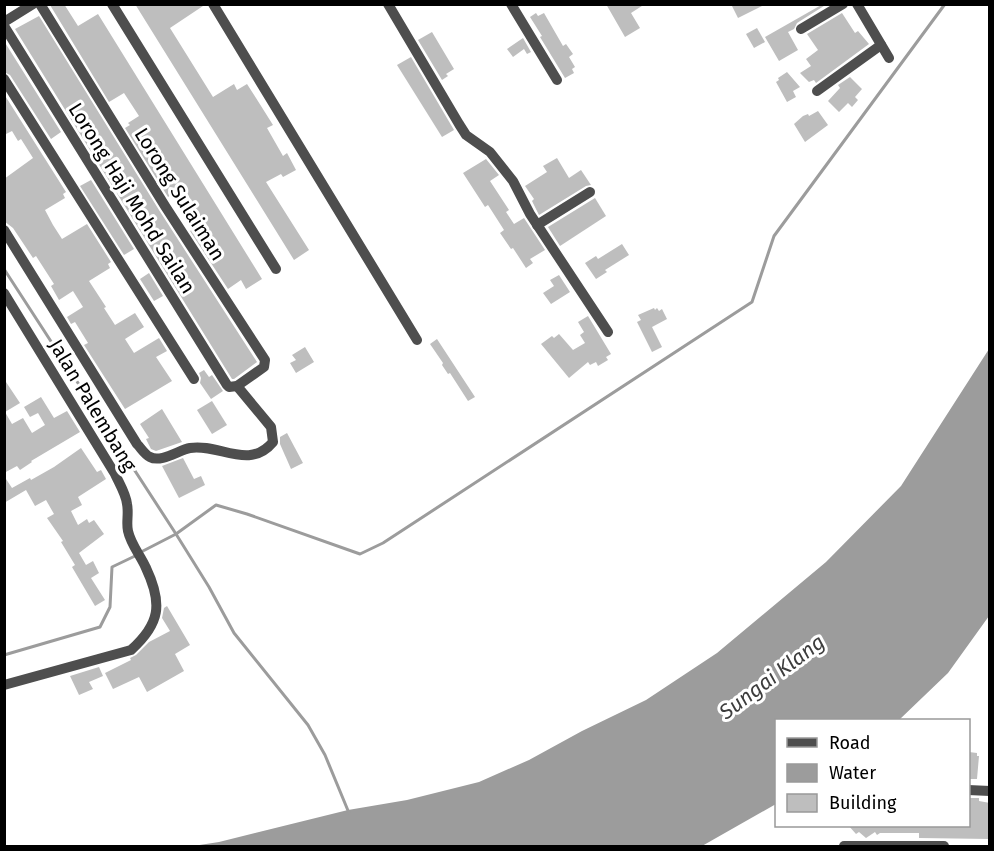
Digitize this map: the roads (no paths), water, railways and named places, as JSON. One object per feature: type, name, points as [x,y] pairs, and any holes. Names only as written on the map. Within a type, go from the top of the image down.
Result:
[{"type":"street","points":[[4,24],[33,4]]},
{"type":"street","name":"Lorong Sulaiman","points":[[40,4],[165,206],[265,360],[264,368],[233,387]]},
{"type":"street","points":[[112,4],[276,269]]},
{"type":"street","points":[[213,4],[417,340]]},
{"type":"street","points":[[388,4],[466,135],[490,152],[513,181],[537,225],[608,332]]},
{"type":"street","points":[[512,4],[556,80]]},
{"type":"street","points":[[801,29],[843,4]]},
{"type":"street","points":[[857,4],[889,58]]},
{"type":"street","name":"Lorong Haji Mohd Sailan","points":[[4,24],[233,387],[271,427],[273,442],[265,451],[246,456],[198,447],[184,449],[159,459],[150,457],[137,444],[4,230]]},
{"type":"street","points":[[818,91],[881,45]]},
{"type":"street","points":[[4,79],[194,379]]},
{"type":"street","points":[[537,225],[591,192]]},
{"type":"street","name":"Jalan Palembang","points":[[4,686],[131,650],[146,636],[154,624],[157,596],[127,529],[127,501],[115,474],[5,296]]},
{"type":"street","points":[[970,790],[990,791]]},
{"type":"street","points":[[844,846],[945,846]]},
{"type":"water","name":"Sungai Klang","points":[[989,349],[989,616],[948,673],[900,719],[775,719],[775,805],[702,846],[193,846],[219,842],[348,810],[407,800],[479,782],[529,760],[646,700],[717,653],[826,562],[901,486]]},
{"type":"waterway","points":[[141,552],[176,534],[216,505],[360,554],[383,543],[752,302],[774,236],[945,4]]},
{"type":"waterway","points":[[4,269],[176,534],[234,633],[308,725],[325,755],[349,813]]},
{"type":"waterway","points":[[4,655],[100,627],[110,607],[112,567],[135,556]]}]
